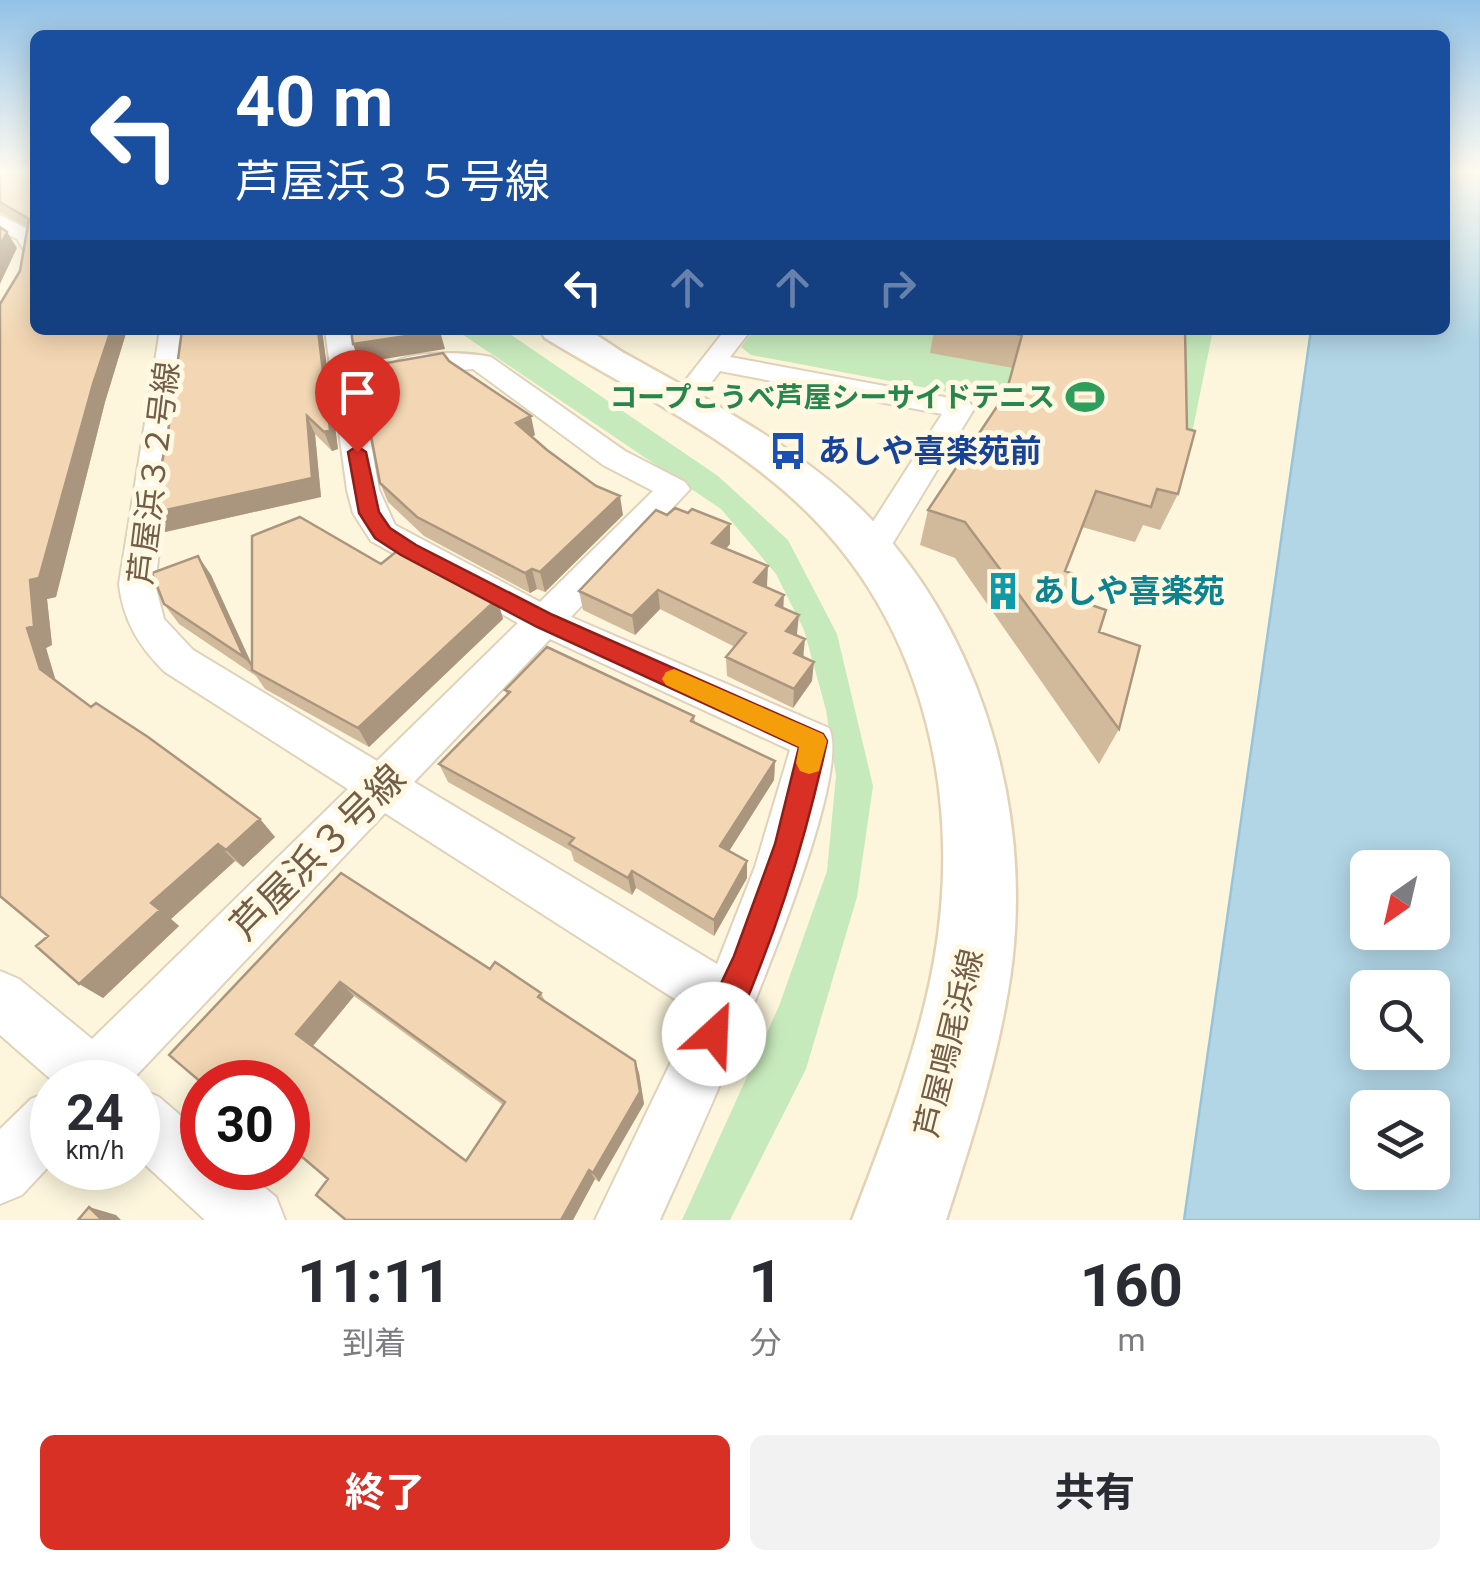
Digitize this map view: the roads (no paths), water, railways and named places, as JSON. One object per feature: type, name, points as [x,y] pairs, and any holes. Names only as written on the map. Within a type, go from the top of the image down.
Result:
[{"type":"main road","name":"芦屋鳴尾浜線","points":[[571,335],[697,383],[830,507],[911,609],[949,688],[967,750],[978,867],[977,929],[966,996],[899,1220]]},
{"type":"street","points":[[12,228],[24,235],[30,250]]},
{"type":"street","name":"芦屋浜３２号線","points":[[172,335],[137,584],[144,624],[179,661],[729,1002]]},
{"type":"street","points":[[339,335],[363,490],[370,513],[383,533],[545,621],[814,741],[790,844],[729,1002],[627,1220]]},
{"type":"street","points":[[697,383],[734,335]]},
{"type":"street","name":"芦屋浜３号線","points":[[128,1060],[382,789],[674,489],[614,458],[482,363],[465,359],[429,362],[345,378]]},
{"type":"street","points":[[697,383],[960,409],[870,553]]},
{"type":"street","points":[[0,998],[59,1060]]},
{"type":"street","points":[[160,1147],[254,1220]]},
{"type":"street","name":"芦屋浜３号線","points":[[0,1172],[30,1148]]},
{"type":"water","points":[[1450,228],[1480,228],[1480,1220],[1184,1220],[1310,335],[1450,335]]},
{"type":"place","name":"コープこうべ芦屋シーサイドテニス","points":[[1085,397]]},
{"type":"place","name":"あしや喜楽苑前","points":[[788,451]]},
{"type":"place","name":"あしや喜楽苑","points":[[1003,591]]}]
